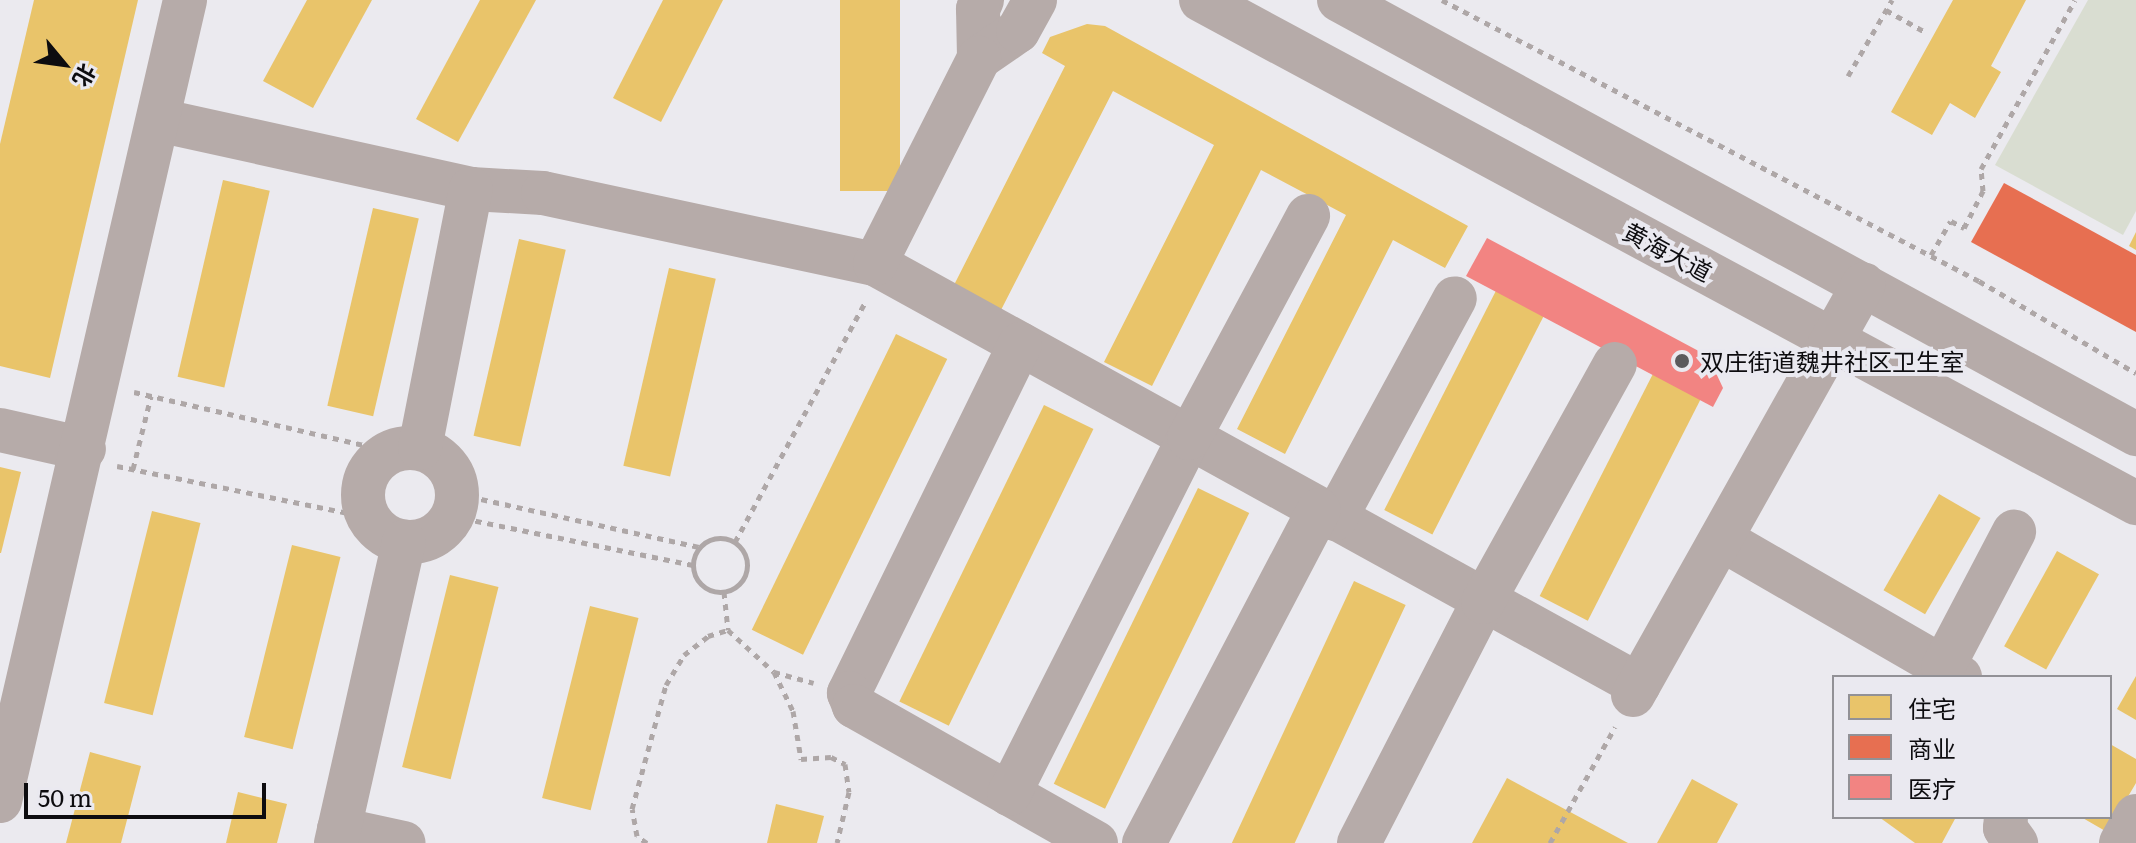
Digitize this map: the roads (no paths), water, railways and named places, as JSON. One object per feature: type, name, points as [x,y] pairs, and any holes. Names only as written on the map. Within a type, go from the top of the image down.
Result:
[{"type":"street","points":[[0,801],[83,454],[185,0]]},
{"type":"street","points":[[879,266],[979,58],[978,9],[982,0]]},
{"type":"street","points":[[979,58],[1018,31],[1035,0]]},
{"type":"street","name":"黄海大道","points":[[1201,0],[2136,503]]},
{"type":"street","points":[[1339,0],[2136,434]]},
{"type":"street","points":[[158,120],[471,189],[543,193],[879,266],[1636,690],[1864,284]]},
{"type":"street","points":[[405,450],[447,464],[455,505],[435,535],[404,542],[389,538],[367,517],[363,502],[368,472],[405,450],[471,189]]},
{"type":"street","points":[[1009,794],[1189,438],[1308,216]]},
{"type":"street","points":[[1144,843],[1327,515],[1455,298]]},
{"type":"street","points":[[1020,344],[849,693],[854,706],[1096,843]]},
{"type":"street","points":[[1359,843],[1483,602],[1615,364]]},
{"type":"street","points":[[0,430],[83,454]]},
{"type":"street","points":[[1721,539],[1952,672],[2014,532]]},
{"type":"street","points":[[404,542],[338,836],[404,843]]},
{"type":"street","points":[[2121,843],[2136,816]]},
{"type":"street","points":[[2006,819],[2005,828],[2016,843]]},
{"type":"place","name":"双庄街道魏井社区卫生室","points":[[1682,361]]}]
